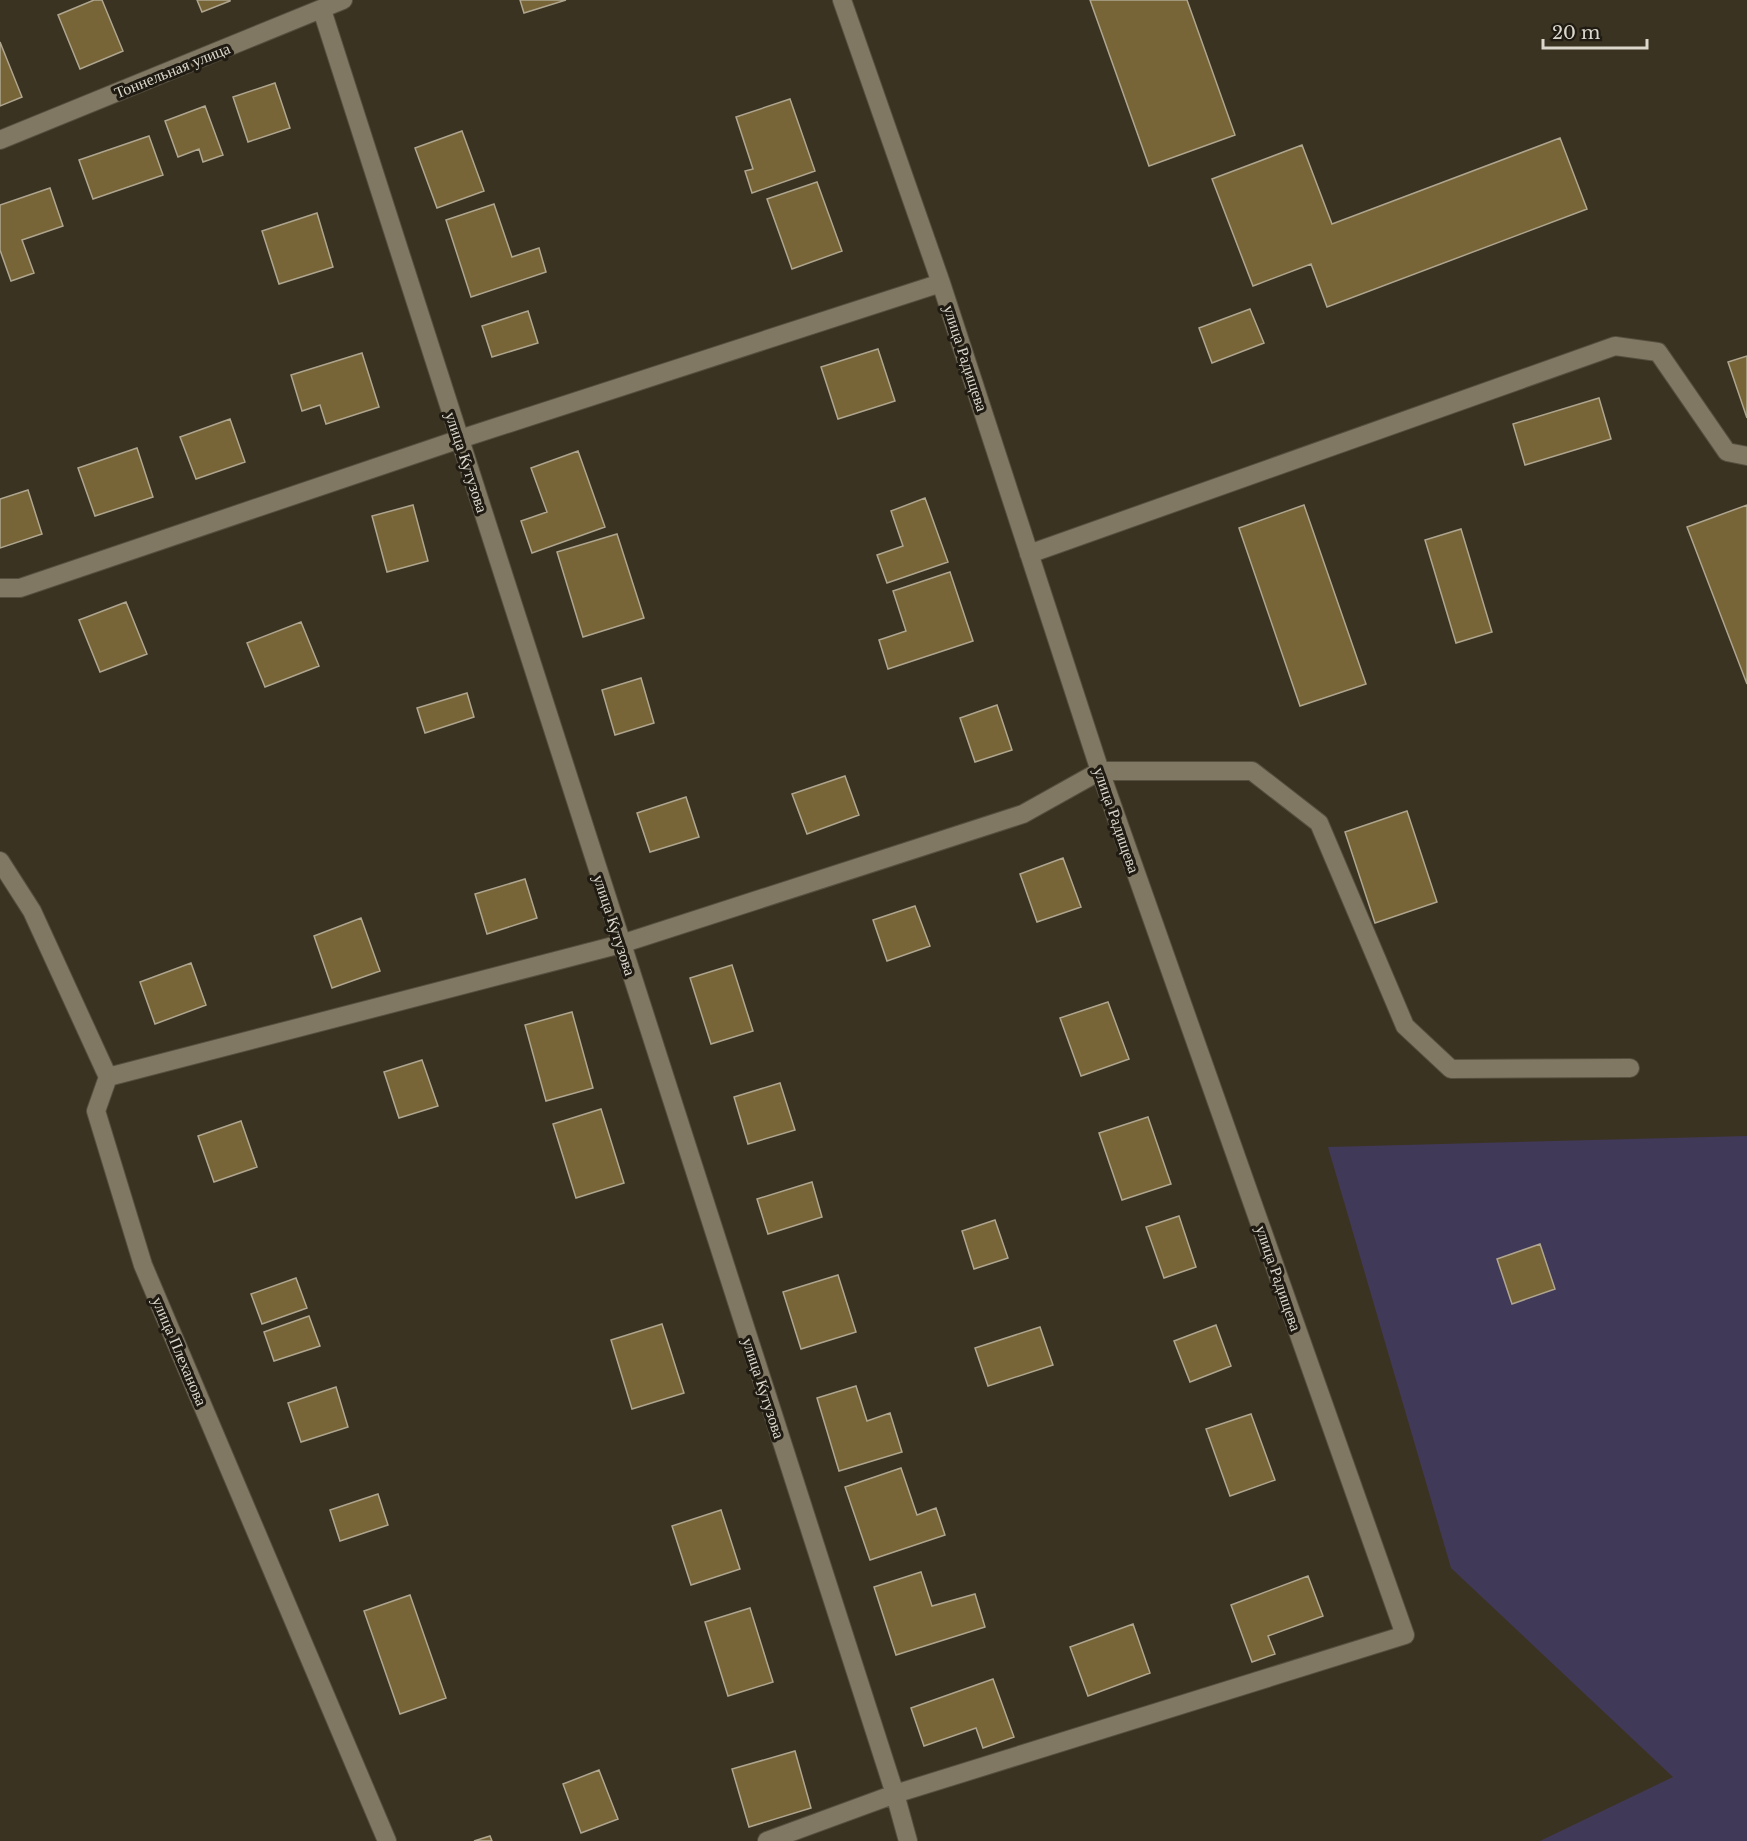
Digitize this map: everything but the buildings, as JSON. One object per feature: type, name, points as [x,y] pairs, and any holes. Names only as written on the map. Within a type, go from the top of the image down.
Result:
[{"type":"street","name":"Тоннельная улица","points":[[0,140],[343,0]]},
{"type":"street","name":"улица Радищева","points":[[842,0],[941,283],[1100,771],[1405,1635],[895,1794]]},
{"type":"street","name":"улица Кутузова","points":[[322,10],[895,1794],[908,1841]]},
{"type":"street","points":[[0,588],[20,588],[460,439],[941,283]]},
{"type":"street","points":[[1029,554],[1615,346],[1658,352],[1727,452],[1747,456]]},
{"type":"street","points":[[0,861],[32,911],[108,1077],[621,944],[1023,814],[1100,771],[1252,771],[1319,823],[1405,1026],[1451,1069],[1630,1068]]},
{"type":"street","name":"улица Плеханова","points":[[108,1077],[96,1111],[143,1265],[387,1841]]},
{"type":"street","points":[[766,1841],[895,1794]]},
{"type":"shaded area","points":[[1747,1136],[1747,1841],[1540,1841],[1673,1777],[1451,1568],[1328,1147]]}]
